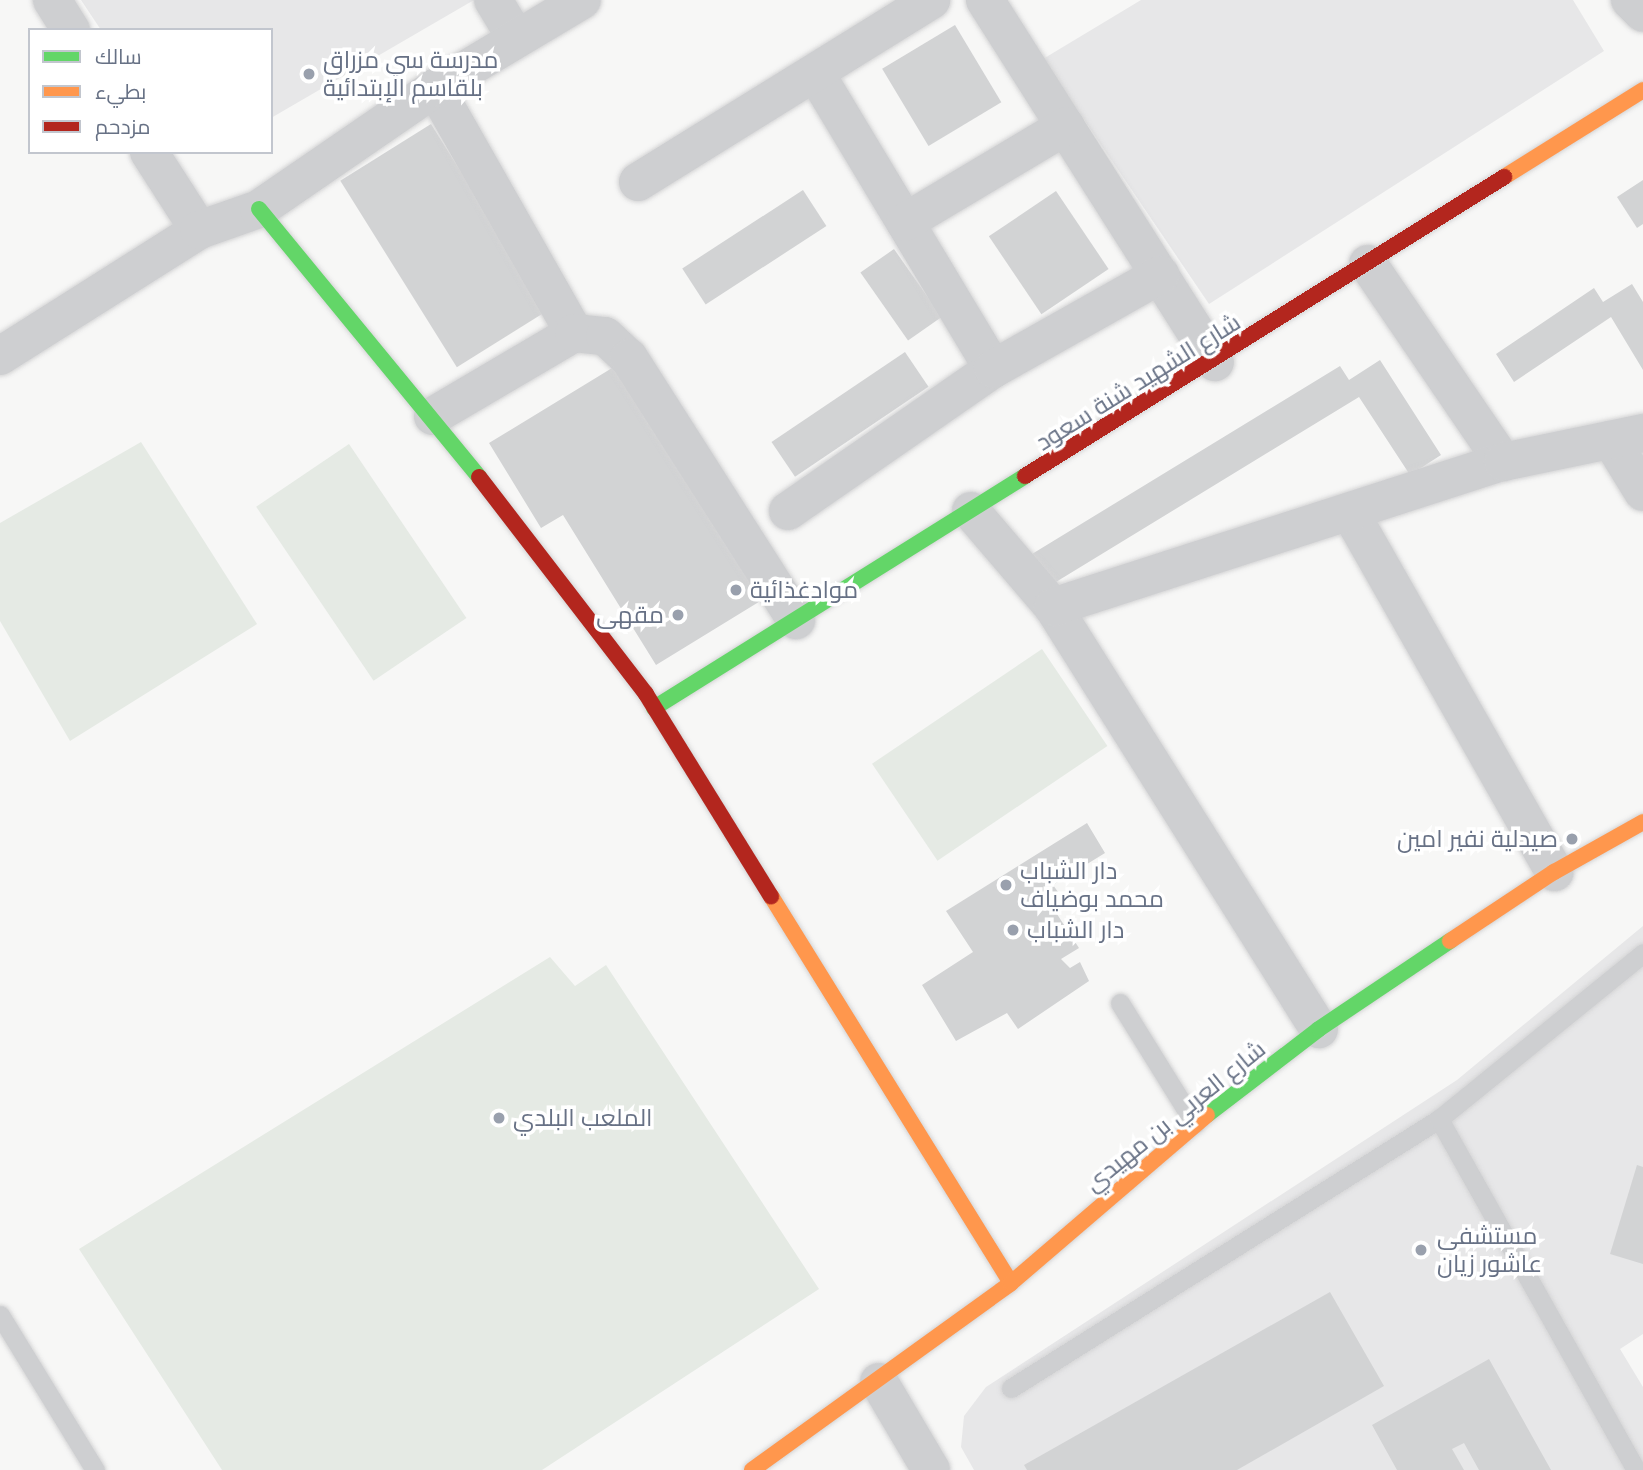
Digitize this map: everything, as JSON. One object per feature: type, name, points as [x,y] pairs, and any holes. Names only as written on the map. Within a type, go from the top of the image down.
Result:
[{"type":"street","points":[[52,0],[70,28]]},
{"type":"street","points":[[493,0],[516,37]]},
{"type":"street","points":[[0,356],[199,230],[259,209],[435,88],[516,37],[582,0]]},
{"type":"street","points":[[638,182],[816,74],[931,0]]},
{"type":"street","points":[[985,0],[1215,362]]},
{"type":"street","points":[[1630,0],[1643,12]]},
{"type":"street","points":[[816,74],[993,369]]},
{"type":"street","points":[[435,88],[574,333]]},
{"type":"street","name":"شارع الشهيد شنة سعود","points":[[654,708],[1215,362],[1643,90]]},
{"type":"street","points":[[905,222],[1066,126]]},
{"type":"street","points":[[150,154],[199,230]]},
{"type":"street","points":[[259,209],[433,416],[654,708],[1011,1283]]},
{"type":"street","points":[[1368,264],[1503,462]]},
{"type":"street","points":[[788,511],[993,369],[1160,275]]},
{"type":"street","points":[[433,416],[574,333],[605,336],[618,344],[796,620]]},
{"type":"street","points":[[1053,607],[1351,514],[1503,462],[1627,436],[1643,492]]},
{"type":"street","points":[[971,511],[1053,607],[1319,1029]]},
{"type":"street","points":[[1351,514],[1554,872]]},
{"type":"street","name":"شارع العربي بن مهيدي","points":[[752,1470],[879,1382],[1011,1283],[1195,1124],[1319,1029],[1554,872],[1643,822]]},
{"type":"street","points":[[879,1382],[930,1470]]},
{"type":"lane","points":[[1011,1388],[1439,1119],[1643,953]]},
{"type":"lane","points":[[1120,1003],[1195,1124]]},
{"type":"lane","points":[[1439,1119],[1636,1470]]},
{"type":"lane","points":[[0,1315],[95,1470]]},
{"type":"shaded area","name":"مدرسة سي مزراق بلقاسم الإبتدائية","points":[[81,0],[474,0],[273,117],[273,28],[100,28]]},
{"type":"shaded area","points":[[1141,0],[1573,0],[1604,51],[1209,304],[1043,59]]},
{"type":"shaded area","points":[[141,442],[257,624],[70,741],[0,621],[0,523]]},
{"type":"shaded area","points":[[349,444],[466,618],[374,681],[256,507]]},
{"type":"shaded area","points":[[1042,649],[1107,746],[937,861],[872,764]]},
{"type":"shaded area","name":"مستشفى عاشور زيان","points":[[1643,926],[1643,1334],[1620,1349],[1643,1387],[1643,1470],[974,1470],[961,1447],[964,1416],[986,1387],[1457,1080]]},
{"type":"shaded area","name":"الملعب البلدي","points":[[550,957],[575,986],[606,965],[819,1289],[542,1470],[222,1470],[79,1249]]},
{"type":"building","points":[[955,25],[1001,102],[928,146],[882,69]]},
{"type":"building","points":[[431,124],[548,311],[457,367],[340,181]]},
{"type":"building","points":[[1643,180],[1643,224],[1637,228],[1617,197]]},
{"type":"building","points":[[803,190],[826,226],[706,304],[682,268]]},
{"type":"building","points":[[1056,191],[1109,269],[1041,314],[989,236]]},
{"type":"building","points":[[894,249],[942,317],[908,341],[860,273]]},
{"type":"building","points":[[1632,284],[1643,302],[1643,370],[1611,317],[1514,382],[1496,354],[1594,288],[1603,302]]},
{"type":"building","points":[[905,352],[928,387],[795,477],[772,442]]},
{"type":"building","points":[[1380,360],[1441,455],[1410,475],[1359,397],[1051,585],[1032,554],[1340,366],[1349,380]]},
{"type":"building","points":[[617,365],[762,600],[656,665],[563,515],[541,528],[489,443]]},
{"type":"building","name":"دار الشباب","points":[[1087,823],[1105,853],[1053,885],[1066,903],[1055,911],[1079,948],[1061,959],[1070,968],[1080,962],[1089,981],[1018,1029],[1007,1013],[956,1041],[922,985],[973,952],[946,911]]},
{"type":"building","points":[[1637,1165],[1643,1167],[1643,1264],[1610,1254]]},
{"type":"building","points":[[1330,1292],[1384,1386],[1237,1470],[1027,1470],[1024,1465]]},
{"type":"building","points":[[1489,1359],[1551,1470],[1479,1470],[1464,1443],[1452,1449],[1464,1470],[1397,1470],[1372,1425]]},
{"type":"traffic: fast","points":[[259,209],[479,477]]},
{"type":"traffic: fast","points":[[654,708],[1025,476]]},
{"type":"traffic: fast","points":[[1207,1115],[1319,1029],[1450,941]]},
{"type":"traffic: slow","points":[[1504,177],[1643,90]]},
{"type":"traffic: slow","points":[[1450,941],[1554,872],[1643,822]]},
{"type":"traffic: slow","points":[[771,896],[1011,1283]]},
{"type":"traffic: slow","points":[[752,1470],[1011,1283],[1207,1115]]},
{"type":"traffic: jam","points":[[1025,476],[1504,177]]},
{"type":"traffic: jam","points":[[479,477],[646,694],[771,896]]},
{"type":"place","name":"مدرسة سي مزراق بلقاسم الإبتدائية","points":[[309,74]]},
{"type":"place","name":"موادغذائية","points":[[736,590]]},
{"type":"place","name":"مقهى","points":[[678,615]]},
{"type":"place","name":"صيدلية نفير امين","points":[[1572,839]]},
{"type":"place","name":"دار الشباب محمد بوضياف","points":[[1006,885]]},
{"type":"place","name":"دار الشباب","points":[[1013,930]]},
{"type":"place","name":"الملعب البلدي","points":[[499,1118]]},
{"type":"place","name":"مستشفى عاشور زيان","points":[[1421,1250]]}]
